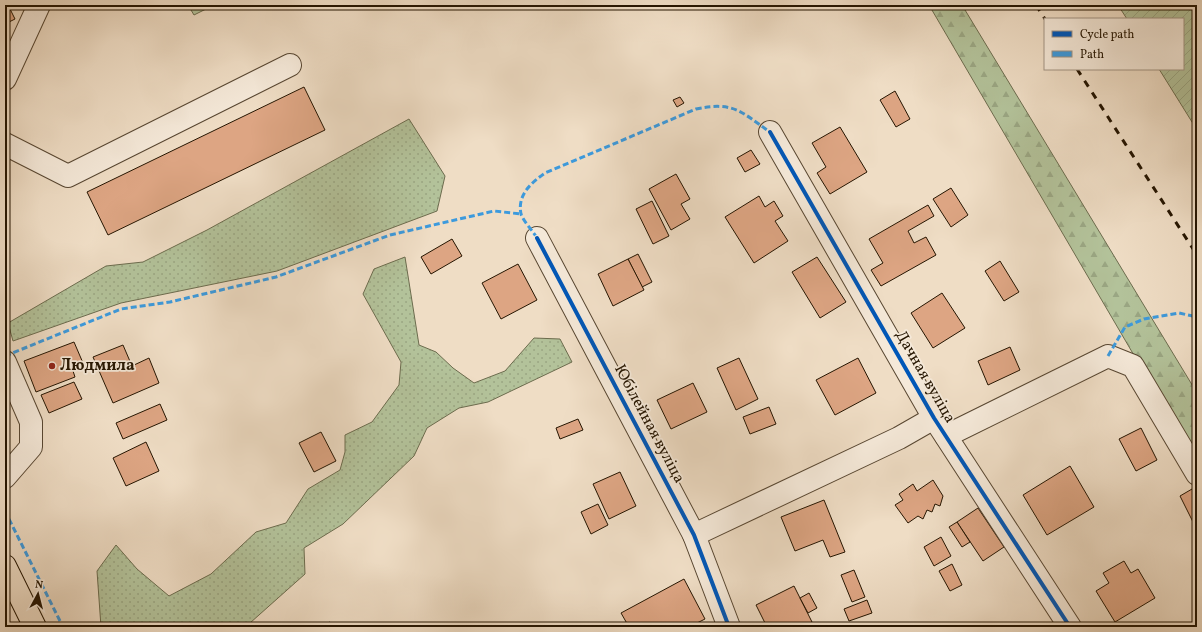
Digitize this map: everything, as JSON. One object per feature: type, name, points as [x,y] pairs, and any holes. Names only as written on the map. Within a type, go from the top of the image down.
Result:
[{"type":"main road","points":[[5,566],[35,627]]},
{"type":"street","points":[[5,79],[39,5]]},
{"type":"street","points":[[5,144],[68,176],[290,64]]},
{"type":"street","name":"Дачная вуліца","points":[[770,132],[934,418],[1070,627]]},
{"type":"street","name":"Юбілейная вуліца","points":[[537,238],[694,535],[729,627]]},
{"type":"street","points":[[946,436],[1108,356],[1133,366],[1197,474]]},
{"type":"street","points":[[5,362],[31,422],[31,447],[5,477]]},
{"type":"street","points":[[694,535],[899,438],[934,418]]},
{"type":"green space","points":[[188,5],[214,5],[194,15]]},
{"type":"green space","points":[[929,5],[962,5],[1197,393],[1197,463]]},
{"type":"green space","points":[[1118,5],[1197,5],[1197,130],[1160,70],[1184,70],[1184,18],[1126,18]]},
{"type":"green space","points":[[409,119],[445,176],[437,211],[277,271],[121,303],[13,341],[8,323],[106,266],[143,262],[207,230]]},
{"type":"green space","points":[[405,257],[419,345],[436,352],[453,368],[474,383],[505,371],[534,338],[560,339],[572,362],[488,402],[459,408],[427,428],[414,456],[343,524],[304,548],[305,574],[250,623],[240,627],[101,627],[97,571],[116,545],[137,569],[169,596],[211,574],[256,532],[286,523],[308,489],[340,470],[345,452],[345,435],[372,422],[399,385],[401,362],[363,294],[374,269]]},
{"type":"building","points":[[5,5],[8,5],[15,19],[5,24]]},
{"type":"building","points":[[304,87],[325,130],[108,235],[87,192]]},
{"type":"building","points":[[895,91],[910,119],[896,127],[880,100]]},
{"type":"building","points":[[680,97],[684,103],[677,107],[673,100]]},
{"type":"building","points":[[840,127],[867,172],[830,194],[817,173],[826,167],[812,143]]},
{"type":"building","points":[[751,150],[760,164],[745,172],[737,158]]},
{"type":"building","points":[[676,174],[690,199],[681,204],[690,219],[671,230],[649,189]]},
{"type":"building","points":[[951,188],[968,215],[951,227],[933,199]]},
{"type":"building","points":[[759,196],[765,207],[774,201],[783,216],[775,221],[788,241],[754,263],[725,217]]},
{"type":"building","points":[[652,201],[669,236],[653,244],[636,209]]},
{"type":"building","points":[[928,205],[934,216],[908,231],[914,243],[926,237],[936,255],[881,286],[871,270],[883,263],[869,239]]},
{"type":"building","points":[[452,239],[462,256],[431,274],[421,257]]},
{"type":"building","points":[[638,254],[652,282],[642,287],[628,259]]},
{"type":"building","points":[[817,257],[846,302],[820,318],[792,272]]},
{"type":"building","points":[[628,259],[644,290],[613,306],[598,274]]},
{"type":"building","points":[[1000,261],[1019,292],[1004,301],[985,271]]},
{"type":"building","points":[[518,264],[537,300],[501,319],[482,283]]},
{"type":"building","points":[[942,293],[965,328],[933,348],[911,313]]},
{"type":"building","name":"Людмила","points":[[74,342],[83,363],[72,368],[75,377],[36,392],[24,361]]},
{"type":"building","points":[[123,345],[132,366],[149,358],[159,383],[113,403],[93,357]]},
{"type":"building","points":[[1010,347],[1020,370],[988,385],[978,361]]},
{"type":"building","points":[[739,358],[758,399],[736,410],[717,368]]},
{"type":"building","points":[[858,358],[876,393],[835,415],[816,380]]},
{"type":"building","points":[[74,382],[82,399],[49,413],[41,395]]},
{"type":"building","points":[[693,383],[707,412],[671,429],[657,400]]},
{"type":"building","points":[[160,404],[167,420],[123,439],[116,423]]},
{"type":"building","points":[[769,407],[776,424],[750,434],[743,417]]},
{"type":"building","points":[[578,419],[583,430],[560,439],[556,428]]},
{"type":"building","points":[[1141,428],[1157,460],[1136,471],[1119,439]]},
{"type":"building","points":[[321,432],[336,461],[314,472],[299,443]]},
{"type":"building","points":[[146,442],[159,471],[126,486],[113,458]]},
{"type":"building","points":[[1070,466],[1094,507],[1047,535],[1023,495]]},
{"type":"building","points":[[620,472],[636,506],[609,519],[593,484]]},
{"type":"building","points":[[933,480],[943,496],[940,506],[935,504],[932,512],[927,510],[923,519],[918,516],[908,523],[895,505],[903,500],[899,494],[913,484],[917,491]]},
{"type":"building","points":[[1192,489],[1197,498],[1197,520],[1193,522],[1180,496]]},
{"type":"building","points":[[824,500],[845,552],[830,557],[823,540],[795,551],[781,517]]},
{"type":"building","points":[[598,504],[608,525],[591,534],[581,512]]},
{"type":"building","points":[[978,508],[1004,547],[983,561],[957,522]]},
{"type":"building","points":[[957,522],[970,542],[962,547],[949,527]]},
{"type":"building","points":[[941,537],[951,556],[934,566],[924,547]]},
{"type":"building","points":[[1124,561],[1131,573],[1138,569],[1155,598],[1115,622],[1096,591],[1109,583],[1103,573]]},
{"type":"building","points":[[952,564],[962,585],[950,591],[939,571]]},
{"type":"building","points":[[854,570],[865,597],[852,602],[841,575]]},
{"type":"building","points":[[684,579],[705,619],[689,627],[629,627],[621,613]]},
{"type":"building","points":[[794,586],[812,622],[802,627],[767,627],[756,605]]},
{"type":"building","points":[[809,593],[817,608],[808,613],[800,598]]},
{"type":"building","points":[[867,600],[872,613],[849,621],[844,609]]},
{"type":"building","points":[[330,622],[333,627],[320,627]]},
{"type":"railway","points":[[1036,5],[1044,18]]},
{"type":"railway","points":[[1078,70],[1197,255]]},
{"type":"marked path","points":[[537,238],[522,217],[520,207],[526,190],[545,173],[696,109],[720,106],[728,107],[744,114],[770,132]]},
{"type":"marked path","points":[[5,356],[121,309],[170,302],[276,277],[390,235],[494,211],[521,214]]},
{"type":"marked path","points":[[1108,356],[1125,327],[1144,319],[1179,313],[1197,317]]},
{"type":"marked path","points":[[5,511],[63,627]]},
{"type":"cycle path","points":[[770,132],[934,418],[1070,627]]},
{"type":"cycle path","points":[[537,238],[694,535],[729,627]]},
{"type":"place","name":"Людмила","points":[[52,366]]}]
